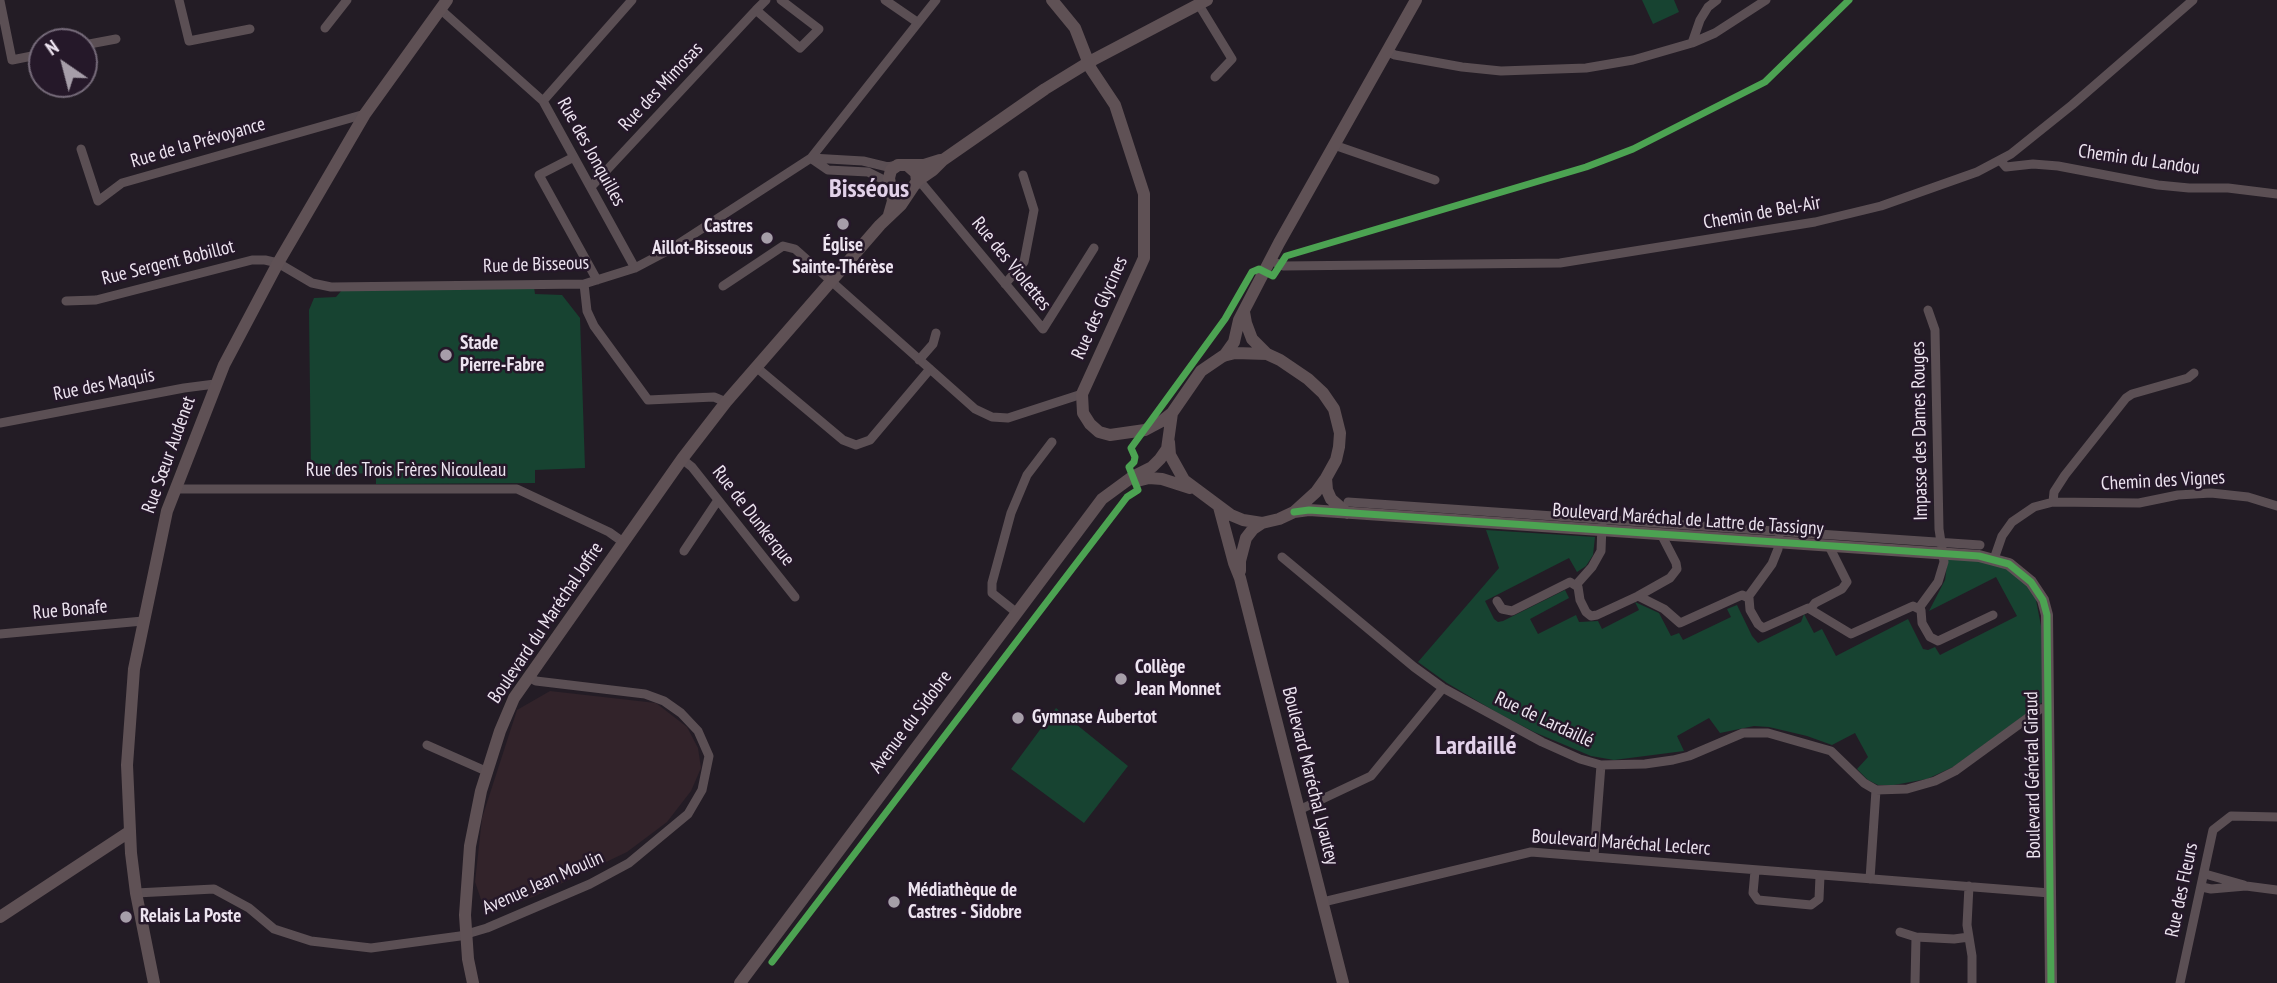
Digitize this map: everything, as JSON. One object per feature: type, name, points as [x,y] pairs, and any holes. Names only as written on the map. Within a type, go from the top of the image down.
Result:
[{"type":"street","points":[[179,0],[189,41],[250,29]]},
{"type":"street","points":[[325,28],[347,0]]},
{"type":"street","points":[[543,101],[632,0]]},
{"type":"street","name":"Rue des Mimosas","points":[[591,187],[766,0]]},
{"type":"street","points":[[756,10],[800,48],[819,29],[781,0]]},
{"type":"street","points":[[885,0],[917,22]]},
{"type":"street","name":"Rue de Bisseous","points":[[278,263],[312,283],[331,287],[584,284],[635,268],[669,250],[811,158],[936,0]]},
{"type":"street","name":"Rue des Glycines","points":[[1052,0],[1075,28],[1089,62],[1115,104],[1144,194],[1144,258],[1082,394]]},
{"type":"street","points":[[1692,43],[1700,20],[1708,7],[1717,0]]},
{"type":"street","points":[[1388,51],[1395,55],[1462,67],[1501,71],[1598,66],[1633,60],[1692,43],[1726,27],[1766,0]]},
{"type":"street","name":"Chemin de Bel-Air","points":[[1270,260],[1283,266],[1535,264],[1595,258],[1848,215],[1949,183],[2000,160],[2022,146],[2193,0]]},
{"type":"street","points":[[0,1],[12,60],[28,57]]},
{"type":"street","points":[[723,286],[783,246],[795,249],[975,409],[992,417],[1008,418],[1082,394],[1083,413],[1099,432],[1110,435],[1145,430],[1172,413],[1201,371],[1223,356],[1234,342],[1239,320],[1270,260],[1388,51],[1413,1]]},
{"type":"street","points":[[1203,2],[1232,59],[1215,77]]},
{"type":"street","name":"Boulevard du Maréchal Joffre","points":[[473,983],[466,934],[470,846],[477,811],[505,716],[529,677],[682,459],[756,366],[889,215],[898,209],[915,184],[943,160],[1045,89],[1089,62],[1203,2]]},
{"type":"street","name":"Rue des Jonquilles","points":[[443,4],[543,101],[635,268]]},
{"type":"street","name":"Rue Sœur Audenet","points":[[154,983],[131,853],[128,735],[134,669],[167,511],[215,384],[278,263],[365,114],[443,4]]},
{"type":"street","points":[[98,42],[116,39]]},
{"type":"street","name":"Rue de la Prévoyance","points":[[81,149],[98,201],[122,183],[365,114]]},
{"type":"street","points":[[1334,145],[1435,180]]},
{"type":"street","points":[[574,157],[539,175],[597,280]]},
{"type":"street","points":[[811,158],[863,161],[888,167],[903,165],[916,173],[915,184],[899,192],[868,172],[828,170],[811,158]]},
{"type":"street","name":"Boulevard du Maréchal Joffre","points":[[903,165],[924,165],[943,160]]},
{"type":"street","name":"Chemin du Landou","points":[[2000,160],[2006,167],[2033,164],[2058,166],[2158,185],[2228,188],[2277,194]]},
{"type":"street","points":[[889,215],[893,201],[890,174],[903,165]]},
{"type":"street","points":[[1005,284],[1024,262],[1034,210],[1023,175]]},
{"type":"street","name":"Rue des Violettes","points":[[915,184],[923,185],[1042,329],[1094,248]]},
{"type":"street","name":"Rue Sergent Bobillot","points":[[66,301],[96,300],[252,260],[278,263]]},
{"type":"street","points":[[584,284],[587,311],[594,326],[648,400],[714,397],[726,402]]},
{"type":"street","name":"Impasse des Dames Rouges","points":[[1928,310],[1936,330],[1942,548]]},
{"type":"street","points":[[1244,312],[1252,339],[1267,354]]},
{"type":"street","points":[[919,360],[933,344],[936,333]]},
{"type":"street","points":[[1172,413],[1170,455],[1176,468],[1184,480],[1219,508],[1243,520],[1262,523],[1279,519],[1305,503],[1326,478],[1336,460],[1339,447],[1338,421],[1334,409],[1323,393],[1308,379],[1280,360],[1267,354],[1245,352],[1223,356]]},
{"type":"street","points":[[756,366],[843,440],[856,445],[870,440],[930,369]]},
{"type":"street","points":[[2053,502],[2054,492],[2065,475],[2126,398],[2188,378],[2194,373]]},
{"type":"street","name":"Rue des Maquis","points":[[0,423],[215,384]]},
{"type":"street","points":[[1145,430],[1158,433],[1169,441]]},
{"type":"street","name":"Avenue du Sidobre","points":[[738,983],[1102,499],[1156,464],[1167,449],[1169,441]]},
{"type":"street","points":[[1017,613],[992,593],[992,583],[1011,513],[1027,475],[1052,442]]},
{"type":"street","name":"Rue de Dunkerque","points":[[682,459],[692,467],[795,597]]},
{"type":"street","points":[[1116,488],[1142,479],[1156,478],[1196,491]]},
{"type":"street","points":[[1326,478],[1329,495],[1348,507]]},
{"type":"street","name":"Rue des Trois Frères Nicouleau","points":[[175,489],[517,489],[609,532],[623,542]]},
{"type":"street","name":"Chemin des Vignes","points":[[1994,559],[2002,536],[2012,522],[2025,511],[2053,502],[2139,503],[2178,495],[2211,493],[2248,497],[2277,506]]},
{"type":"street","points":[[684,551],[718,500]]},
{"type":"street","name":"Boulevard Maréchal de Lattre de Tassigny","points":[[1294,512],[1348,507],[1942,548],[1994,559],[2023,574]]},
{"type":"street","name":"Boulevard Maréchal Lyautey","points":[[1219,508],[1240,578],[1343,983]]},
{"type":"street","points":[[1240,578],[1243,545],[1249,533],[1262,523]]},
{"type":"street","name":"Boulevard Maréchal de Lattre de Tassigny","points":[[1603,525],[1661,534],[1779,537],[1829,546],[1942,548],[1980,545]]},
{"type":"street","name":"Boulevard Maréchal de Lattre de Tassigny","points":[[1603,525],[1601,551],[1592,568],[1576,585],[1580,600],[1586,612],[1591,615],[1597,615],[1638,596],[1670,578],[1677,569],[1676,564],[1661,534]]},
{"type":"street","name":"Boulevard Maréchal de Lattre de Tassigny","points":[[1779,537],[1772,564],[1748,597],[1750,610],[1763,628],[1804,608],[1811,608],[1815,603],[1842,589],[1847,582],[1829,546]]},
{"type":"street","points":[[1942,548],[1944,562],[1941,576],[1919,608],[1922,623],[1930,637],[1938,641],[1993,615]]},
{"type":"street","name":"Rue de Lardaillé","points":[[1282,557],[1413,667],[1443,688],[1542,742],[1580,759],[1601,765],[1674,760],[1743,733],[1768,733],[1831,751],[1864,783],[1877,790]]},
{"type":"street","name":"Boulevard Général Giraud","points":[[2023,574],[2038,591],[2047,615],[2051,983]]},
{"type":"street","points":[[1497,601],[1502,609],[1512,611],[1564,584],[1570,582],[1576,585]]},
{"type":"street","points":[[1638,596],[1664,609],[1680,623],[1734,597],[1748,597]]},
{"type":"street","points":[[1811,608],[1851,634],[1905,607],[1919,608]]},
{"type":"street","name":"Rue Bonafe","points":[[0,634],[143,621]]},
{"type":"street","name":"Avenue Jean Moulin","points":[[136,893],[214,889],[248,908],[274,929],[312,941],[371,948],[466,934],[487,928],[590,884],[629,863],[688,814],[702,790],[709,756],[698,731],[681,713],[664,701],[645,694],[536,681],[529,677]]},
{"type":"street","points":[[1299,810],[1371,776],[1443,688]]},
{"type":"street","points":[[1870,879],[1877,790],[1917,787],[1947,775],[1979,755],[2040,709],[2048,708]]},
{"type":"street","points":[[427,745],[488,772]]},
{"type":"street","points":[[1594,856],[1601,765]]},
{"type":"street","name":"Rue des Fleurs","points":[[2180,983],[2212,833],[2229,817],[2277,817]]},
{"type":"street","points":[[0,917],[129,832]]},
{"type":"street","points":[[107,847],[131,853]]},
{"type":"street","name":"Boulevard Maréchal Leclerc","points":[[1323,902],[1525,852],[2050,893]]},
{"type":"street","points":[[1755,871],[1753,893],[1758,900],[1811,905],[1819,899],[1820,876]]},
{"type":"street","points":[[2205,874],[2246,886],[2277,890]]},
{"type":"street","points":[[1969,886],[1967,925],[1972,983]]},
{"type":"street","points":[[2202,887],[2211,889],[2246,886]]},
{"type":"street","points":[[1900,932],[1916,937],[1969,937]]},
{"type":"street","points":[[1915,983],[1916,937]]},
{"type":"shaded area","points":[[550,691],[656,703],[687,727],[698,748],[701,768],[691,791],[667,822],[627,852],[533,897],[486,914],[475,882],[482,818],[517,710]]},
{"type":"green space","points":[[1642,0],[1674,0],[1679,12],[1653,24]]},
{"type":"green space","name":"Stade Pierre-Fabre","points":[[534,287],[535,294],[562,295],[580,318],[585,468],[535,470],[535,483],[376,484],[376,473],[311,475],[309,310],[314,298],[336,297],[342,290]]},
{"type":"green space","points":[[1486,530],[1595,537],[1593,555],[1586,566],[1577,572],[1569,558],[1485,601],[1498,622],[1565,590],[1569,598],[1530,619],[1538,634],[1576,615],[1579,622],[1598,621],[1602,629],[1639,610],[1635,602],[1659,613],[1671,636],[1679,633],[1683,640],[1731,617],[1727,609],[1737,605],[1758,643],[1801,622],[1804,614],[1814,633],[1822,629],[1836,656],[1908,619],[1923,649],[1935,647],[1940,655],[2017,616],[1996,577],[1929,611],[1945,580],[1948,558],[1977,560],[2007,568],[2030,588],[2036,600],[2042,631],[2044,701],[1953,767],[1927,779],[1894,785],[1878,785],[1857,769],[1868,757],[1855,733],[1832,745],[1769,727],[1754,726],[1720,733],[1709,718],[1677,736],[1684,751],[1614,760],[1591,756],[1534,732],[1496,712],[1418,662],[1499,568]]},
{"type":"green space","points":[[1056,708],[1128,766],[1084,823],[1011,769]]},
{"type":"cycle path","points":[[772,962],[1127,497],[1138,490],[1129,467],[1135,457],[1131,448],[1225,319],[1252,272],[1259,269],[1273,276],[1286,256],[1586,167],[1633,149],[1765,82],[1849,0]]},
{"type":"cycle path","points":[[1294,512],[1309,510],[1979,556],[2009,564],[2031,582],[2043,600],[2047,615],[2051,983]]},
{"type":"place","name":"Église Sainte-Thérèse","points":[[843,224]]},
{"type":"place","name":"Castres Aillot-Bisseous","points":[[767,238]]},
{"type":"place","name":"Stade Pierre-Fabre","points":[[446,355]]},
{"type":"place","name":"Collège Jean Monnet","points":[[1121,679]]},
{"type":"place","name":"Gymnase Aubertot","points":[[1018,718]]},
{"type":"place","name":"Médiathèque de Castres - Sidobre","points":[[894,902]]},
{"type":"place","name":"Relais La Poste","points":[[126,917]]},
{"type":"district","name":"Bisséous","points":[[869,190]]},
{"type":"district","name":"Lardaillé","points":[[1476,747]]}]
